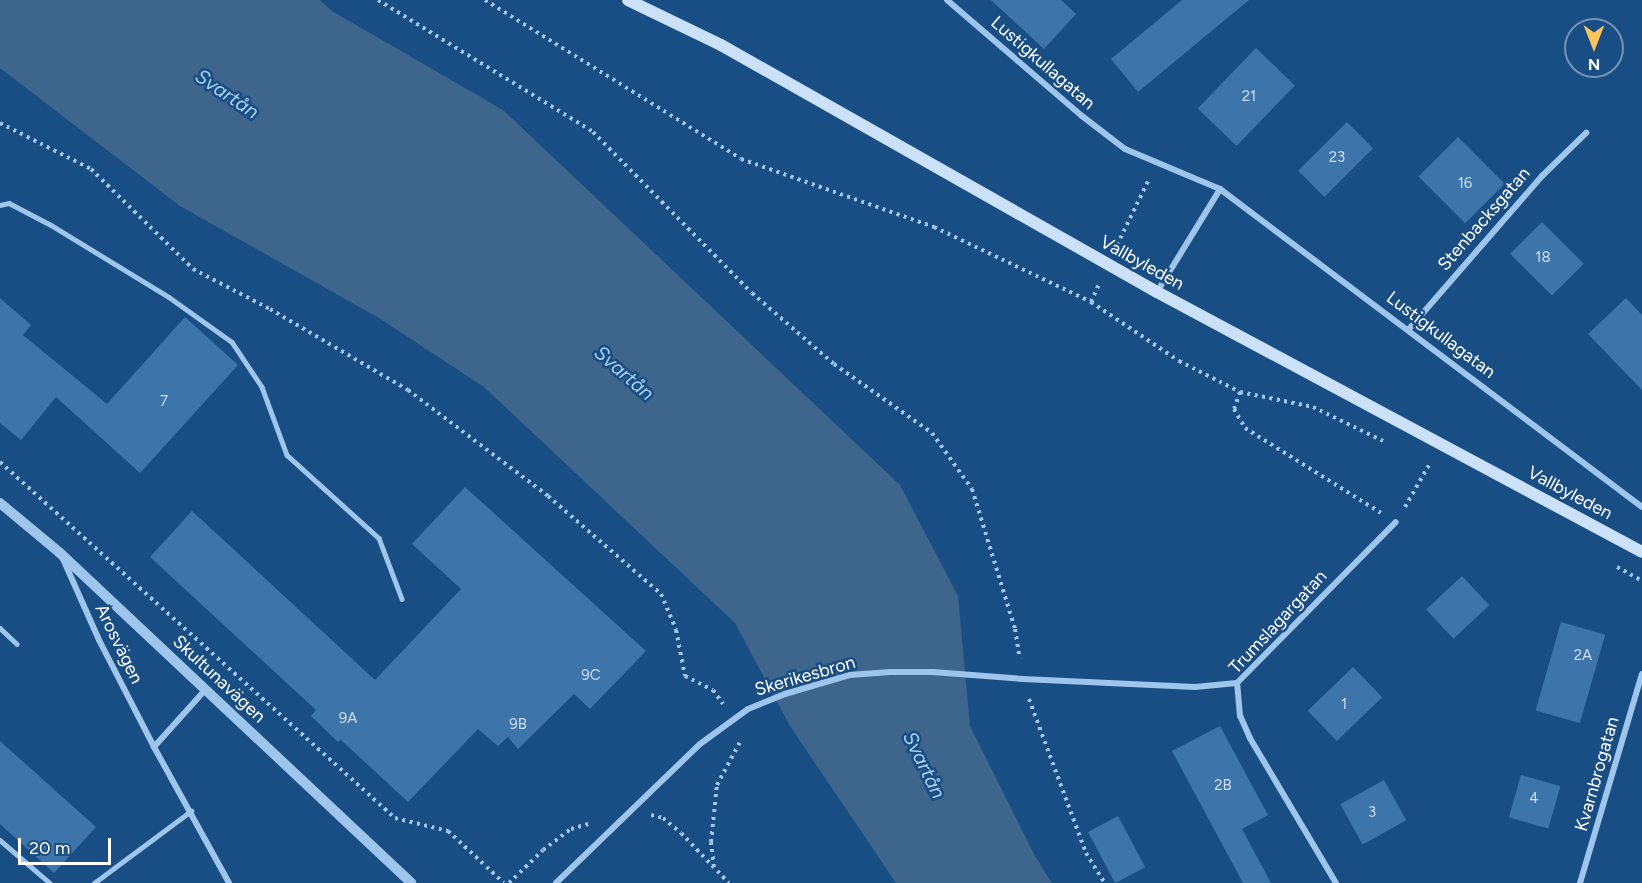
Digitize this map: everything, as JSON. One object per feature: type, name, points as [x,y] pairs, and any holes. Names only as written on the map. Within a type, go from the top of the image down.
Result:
[{"type":"main road","name":"Vallbyleden","points":[[628,0],[721,45],[1157,292],[1642,552]]},
{"type":"street","name":"Lustigkullagatan","points":[[947,0],[1082,116],[1125,149],[1220,189],[1409,329],[1642,507]]},
{"type":"street","name":"Stenbacksgatan","points":[[1409,329],[1542,176],[1586,132]]},
{"type":"street","points":[[1157,292],[1220,189]]},
{"type":"street","name":"Skultunavägen","points":[[0,503],[60,553],[411,883]]},
{"type":"street","name":"Trumslagargatan","points":[[1336,883],[1250,738],[1240,716],[1237,683],[1396,522]]},
{"type":"street","name":"Arosvägen","points":[[60,553],[99,640],[154,747],[229,883]]},
{"type":"street","name":"Skerikesbron","points":[[556,883],[700,744],[748,709],[785,694],[850,675],[933,672],[1023,680],[1195,687],[1237,683]]},
{"type":"street","name":"Kvarnbrogatan","points":[[1580,883],[1642,674]]},
{"type":"street","points":[[154,747],[206,689]]},
{"type":"lane","points":[[0,205],[9,204],[51,225],[169,297],[232,342],[262,387],[287,455],[379,538],[402,599]]},
{"type":"lane","points":[[0,628],[17,644]]},
{"type":"lane","points":[[94,883],[191,811]]},
{"type":"lane","points":[[0,840],[50,883]]},
{"type":"path","points":[[378,0],[593,132],[752,293],[834,364],[932,433],[972,489],[1015,629],[1023,680],[1061,790],[1086,853],[1105,883]]},
{"type":"path","points":[[485,0],[741,159],[934,228],[1091,302],[1179,361],[1240,392],[1313,407],[1388,444]]},
{"type":"path","points":[[0,123],[92,168],[193,269],[270,309],[408,390],[548,496],[661,594],[676,630],[685,676],[713,690],[744,734],[717,785],[711,842],[714,867]]},
{"type":"path","points":[[1091,302],[1157,162]]},
{"type":"path","points":[[1240,392],[1234,409],[1245,428],[1396,522],[1430,465]]},
{"type":"path","points":[[1419,460],[1440,470]]},
{"type":"path","points":[[0,462],[394,818],[448,831],[504,883]]},
{"type":"path","points":[[1613,564],[1642,581]]},
{"type":"water","name":"Svartån","points":[[0,0],[320,0],[332,11],[503,110],[900,485],[958,596],[970,726],[1035,856],[1052,883],[896,883],[790,726],[735,623],[484,387],[379,318],[180,206],[0,68]]},
{"type":"building","points":[[991,0],[1061,0],[1076,14],[1044,49]]},
{"type":"building","points":[[1182,0],[1249,0],[1138,92],[1111,59]]},
{"type":"building","points":[[1256,48],[1295,86],[1236,146],[1198,108]]},
{"type":"building","points":[[1347,122],[1373,148],[1324,197],[1298,171]]},
{"type":"building","points":[[1458,137],[1505,184],[1465,223],[1418,177]]},
{"type":"building","points":[[1542,222],[1584,264],[1552,296],[1510,254]]},
{"type":"building","points":[[0,298],[31,325],[23,335],[107,404],[185,317],[238,365],[140,473],[56,397],[21,440],[0,423]]},
{"type":"building","points":[[1626,298],[1642,315],[1642,390],[1588,334]]},
{"type":"building","points":[[465,487],[646,651],[590,709],[574,694],[518,749],[508,737],[498,746],[478,729],[408,802],[341,740],[338,742],[311,716],[316,710],[150,557],[192,511],[375,680],[461,589],[412,544]]},
{"type":"building","points":[[1462,576],[1489,605],[1453,639],[1426,609]]},
{"type":"building","points":[[1561,622],[1605,635],[1580,723],[1536,710]]},
{"type":"building","points":[[1353,667],[1382,697],[1337,741],[1308,711]]},
{"type":"building","points":[[1220,726],[1268,815],[1242,829],[1271,883],[1243,883],[1172,751]]},
{"type":"building","points":[[0,741],[96,827],[54,873],[0,824]]},
{"type":"building","points":[[1521,775],[1560,786],[1548,829],[1509,817]]},
{"type":"building","points":[[1384,780],[1406,820],[1363,844],[1340,804]]},
{"type":"building","points":[[1118,816],[1145,867],[1115,883],[1088,832]]}]
